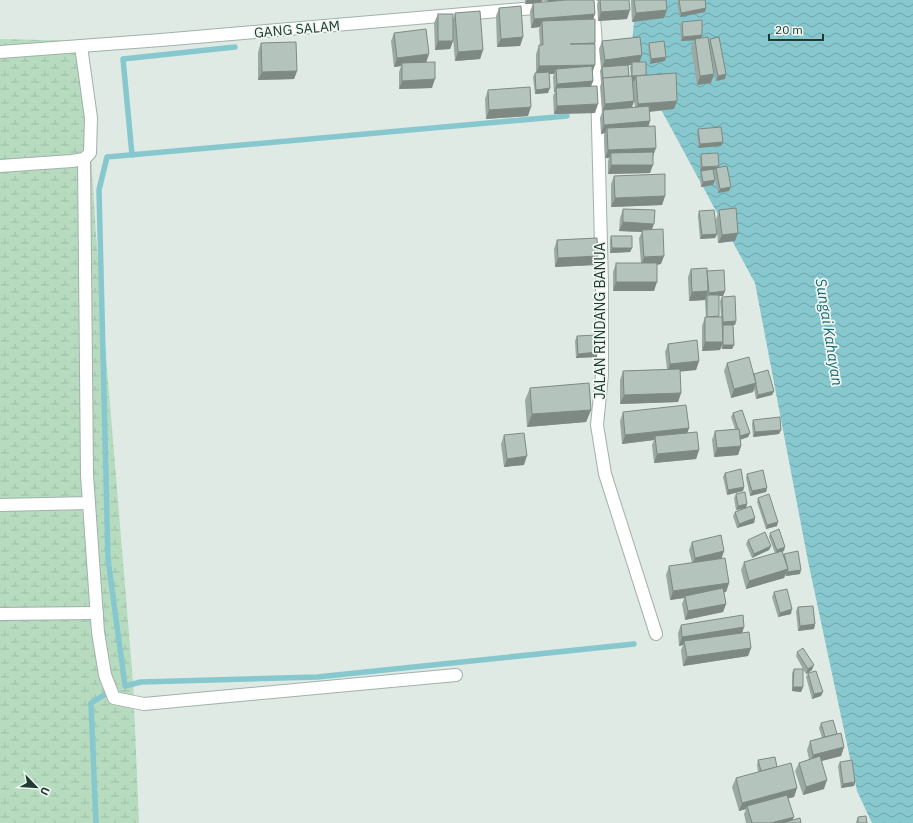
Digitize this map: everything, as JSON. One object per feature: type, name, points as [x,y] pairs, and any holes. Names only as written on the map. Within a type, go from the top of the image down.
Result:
[{"type":"street","name":"JALAN RINDANG BANUA","points":[[591,2],[596,46],[602,285],[602,375],[597,425],[605,474],[656,634]]},
{"type":"street","name":"GANG SALAM","points":[[0,52],[161,40],[554,6]]},
{"type":"street","points":[[0,166],[72,161],[84,159],[90,153],[91,118],[81,46]]},
{"type":"street","points":[[84,159],[87,475],[98,632],[105,675],[114,698],[144,704],[456,675]]},
{"type":"street","points":[[0,505],[89,503]]},
{"type":"street","points":[[0,614],[97,614]]},
{"type":"green space","points":[[0,39],[84,41],[96,235],[133,682],[139,823],[0,823]]},
{"type":"water","name":"Sungai Kahayan","points":[[636,0],[913,0],[913,823],[872,823],[857,791],[808,561],[755,283],[631,54]]},
{"type":"building","points":[[565,0],[594,0],[595,14],[534,19],[533,3]]},
{"type":"building","points":[[600,0],[629,0],[630,10],[601,12]]},
{"type":"building","points":[[634,0],[666,0],[667,10],[636,13]]},
{"type":"building","points":[[679,0],[705,0],[706,8],[681,13]]},
{"type":"building","points":[[521,6],[523,37],[501,39],[499,8]]},
{"type":"building","points":[[480,11],[483,50],[458,52],[455,13]]},
{"type":"building","points":[[438,14],[453,14],[453,41],[438,41]]},
{"type":"building","points":[[595,19],[595,43],[570,44],[595,44],[595,65],[539,66],[539,45],[543,45],[542,21]]},
{"type":"building","points":[[702,20],[702,35],[683,37],[682,22]]},
{"type":"building","points":[[426,29],[429,54],[397,58],[394,33]]},
{"type":"building","points":[[640,37],[642,55],[605,60],[602,41]]},
{"type":"building","points":[[708,37],[714,74],[700,76],[695,39]]},
{"type":"building","points":[[719,37],[726,74],[718,76],[710,39]]},
{"type":"building","points":[[664,41],[666,57],[651,59],[649,43]]},
{"type":"building","points":[[296,42],[297,71],[262,72],[261,43]]},
{"type":"building","points":[[435,62],[435,79],[402,81],[402,63]]},
{"type":"building","points":[[632,62],[646,62],[646,75],[632,76]]},
{"type":"building","points":[[628,65],[629,76],[603,79],[602,67]]},
{"type":"building","points":[[592,66],[593,81],[557,84],[556,69]]},
{"type":"building","points":[[549,72],[550,88],[536,90],[535,73]]},
{"type":"building","points":[[676,73],[677,101],[638,104],[636,76]]},
{"type":"building","points":[[632,76],[634,101],[605,104],[603,78]]},
{"type":"building","points":[[597,86],[598,104],[557,106],[556,88]]},
{"type":"building","points":[[530,87],[531,107],[489,110],[488,90]]},
{"type":"building","points":[[649,106],[650,121],[604,125],[603,110]]},
{"type":"building","points":[[655,126],[656,148],[608,150],[607,128]]},
{"type":"building","points":[[721,127],[723,142],[700,144],[698,129]]},
{"type":"building","points":[[653,152],[653,165],[611,165],[611,153]]},
{"type":"building","points":[[718,153],[719,166],[702,167],[701,154]]},
{"type":"building","points":[[727,166],[731,187],[720,189],[716,168]]},
{"type":"building","points":[[713,169],[715,180],[703,182],[701,171]]},
{"type":"building","points":[[665,174],[665,196],[615,198],[614,176]]},
{"type":"building","points":[[736,208],[738,233],[722,235],[719,210]]},
{"type":"building","points":[[623,209],[655,210],[654,224],[623,222]]},
{"type":"building","points":[[714,210],[717,234],[702,235],[699,211]]},
{"type":"building","points":[[663,229],[664,256],[644,257],[642,230]]},
{"type":"building","points":[[611,236],[632,236],[632,248],[612,248]]},
{"type":"building","points":[[597,238],[598,256],[558,258],[557,240]]},
{"type":"building","points":[[616,263],[657,263],[657,282],[616,282]]},
{"type":"building","points":[[707,268],[708,291],[692,292],[691,269]]},
{"type":"building","points":[[724,270],[725,291],[709,293],[707,271]]},
{"type":"building","points":[[707,295],[719,295],[719,316],[707,317]]},
{"type":"building","points":[[735,296],[736,321],[723,322],[722,297]]},
{"type":"building","points":[[705,317],[722,317],[723,342],[705,342]]},
{"type":"building","points":[[723,325],[733,325],[734,345],[723,345]]},
{"type":"building","points":[[597,335],[598,352],[578,354],[577,336]]},
{"type":"building","points":[[697,340],[699,361],[670,364],[668,344]]},
{"type":"building","points":[[749,357],[756,383],[734,389],[727,363]]},
{"type":"building","points":[[680,369],[681,393],[624,395],[623,371]]},
{"type":"building","points":[[768,370],[774,391],[758,395],[754,374]]},
{"type":"building","points":[[589,383],[591,410],[532,414],[530,388]]},
{"type":"building","points":[[686,405],[689,428],[625,435],[623,412]]},
{"type":"building","points":[[742,410],[750,433],[740,436],[733,413]]},
{"type":"building","points":[[780,417],[781,430],[755,432],[753,420]]},
{"type":"building","points":[[739,429],[741,446],[717,448],[715,431]]},
{"type":"building","points":[[697,432],[699,450],[657,454],[655,436]]},
{"type":"building","points":[[524,433],[527,456],[507,459],[504,435]]},
{"type":"building","points":[[741,469],[744,487],[728,490],[725,473]]},
{"type":"building","points":[[763,470],[767,488],[752,491],[747,474]]},
{"type":"building","points":[[745,492],[747,504],[738,506],[736,494]]},
{"type":"building","points":[[769,494],[778,522],[767,525],[758,498]]},
{"type":"building","points":[[751,506],[755,518],[739,524],[735,512]]},
{"type":"building","points":[[779,529],[785,547],[777,550],[770,533]]},
{"type":"building","points":[[765,532],[771,546],[754,554],[748,540]]},
{"type":"building","points":[[721,535],[724,551],[695,558],[692,542]]},
{"type":"building","points":[[782,551],[788,569],[749,581],[744,562]]},
{"type":"building","points":[[798,551],[801,570],[787,572],[788,569],[784,554]]},
{"type":"building","points":[[725,558],[729,583],[673,591],[669,566]]},
{"type":"building","points":[[723,588],[726,604],[688,611],[685,596]]},
{"type":"building","points":[[787,589],[792,609],[780,613],[774,592]]},
{"type":"building","points":[[813,606],[815,624],[800,626],[798,607]]},
{"type":"building","points":[[743,615],[744,627],[682,637],[681,625]]},
{"type":"building","points":[[749,632],[751,648],[687,657],[684,641]]},
{"type":"building","points":[[803,648],[814,665],[808,669],[797,652]]},
{"type":"building","points":[[794,669],[803,669],[803,687],[793,687]]},
{"type":"building","points":[[816,671],[823,692],[814,694],[808,673]]},
{"type":"building","points":[[833,720],[837,734],[825,737],[821,723]]},
{"type":"building","points":[[841,733],[844,747],[813,755],[810,741]]},
{"type":"building","points":[[820,756],[827,780],[806,787],[799,763]]},
{"type":"building","points":[[775,757],[777,767],[761,771],[758,760]]},
{"type":"building","points":[[852,760],[855,782],[843,784],[840,762]]},
{"type":"building","points":[[791,763],[797,788],[742,803],[736,778]]},
{"type":"building","points":[[787,795],[794,817],[771,823],[752,823],[747,806]]},
{"type":"building","points":[[866,816],[867,823],[858,823],[858,817]]},
{"type":"building","points":[[800,818],[801,823],[782,823]]},
{"type":"waterway","points":[[132,155],[123,59],[235,47]]},
{"type":"waterway","points":[[567,116],[107,157],[99,190],[108,559],[125,686],[141,682],[317,677],[634,644]]},
{"type":"waterway","points":[[96,823],[91,703],[104,695]]}]
